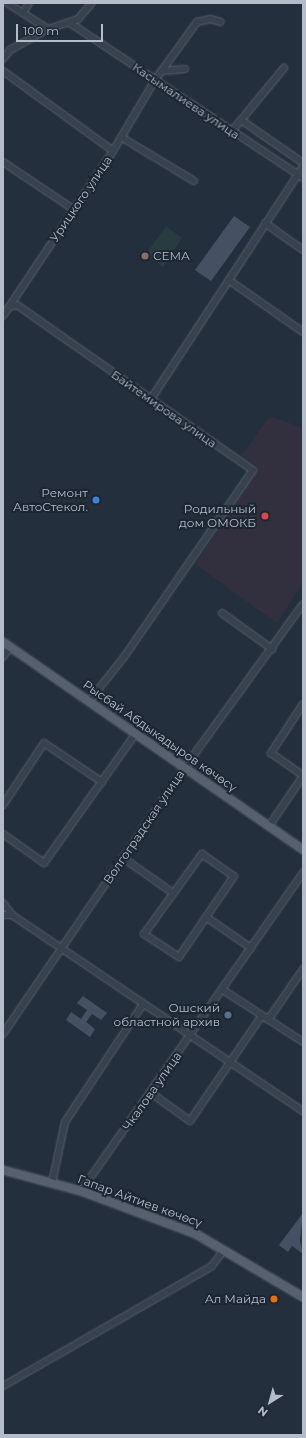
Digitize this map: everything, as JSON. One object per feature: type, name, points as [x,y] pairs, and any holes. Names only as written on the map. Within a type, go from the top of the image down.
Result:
[{"type":"main road","name":"Рысбай Абдыкадыров көчөсү","points":[[7,644],[303,850]]},
{"type":"main road","name":"Гапар Айтиев көчөсү","points":[[3,1170],[81,1191],[196,1234],[303,1297]]},
{"type":"street","points":[[7,3],[48,29]]},
{"type":"street","points":[[23,13],[29,3]]},
{"type":"street","points":[[3,59],[10,50],[48,29],[70,23],[78,19],[92,3]]},
{"type":"street","name":"Урицкого улица","points":[[3,316],[113,151],[155,80],[197,22],[210,19],[221,22]]},
{"type":"street","name":"Касымалиева улица","points":[[70,23],[303,178]]},
{"type":"street","points":[[232,131],[284,68]]},
{"type":"street","points":[[162,71],[185,69]]},
{"type":"street","points":[[3,71],[113,151]]},
{"type":"street","points":[[241,120],[303,163]]},
{"type":"street","points":[[121,137],[194,181]]},
{"type":"street","points":[[3,162],[74,209]]},
{"type":"street","points":[[151,400],[230,281],[265,223],[303,167]]},
{"type":"street","points":[[265,223],[303,250]]},
{"type":"street","points":[[230,281],[303,332]]},
{"type":"street","name":"Байтемирова улица","points":[[9,308],[17,305],[253,470],[124,657],[89,702]]},
{"type":"street","name":"Волгоградская улица","points":[[3,1034],[185,768],[303,604]]},
{"type":"street","points":[[222,613],[272,649]]},
{"type":"street","points":[[3,657],[7,644]]},
{"type":"street","points":[[269,826],[303,776],[271,752],[303,704]]},
{"type":"street","points":[[3,834],[44,863],[136,734]]},
{"type":"street","points":[[3,805],[44,743],[102,782]]},
{"type":"street","points":[[202,854],[234,876],[179,957],[144,934],[173,893],[202,854]]},
{"type":"street","points":[[123,858],[173,893]]},
{"type":"street","name":"Чкалова улица","points":[[81,1191],[191,1036],[303,872]]},
{"type":"street","points":[[3,903],[12,915],[303,1111]]},
{"type":"street","points":[[3,915],[12,915]]},
{"type":"street","points":[[206,917],[251,948]]},
{"type":"street","points":[[268,1020],[303,969]]},
{"type":"street","points":[[223,990],[262,1017],[303,1042]]},
{"type":"street","points":[[52,1183],[65,1122],[143,1004]]},
{"type":"street","points":[[151,1093],[190,1121],[232,1063],[262,1017]]},
{"type":"street","points":[[3,1386],[211,1267],[224,1250]]},
{"type":"shaded area","name":"Родильный дом ОМОКБ","points":[[270,416],[303,428],[303,582],[277,623],[195,564],[258,468],[241,456]]},
{"type":"green space","points":[[166,226],[182,238],[163,267],[146,254]]},
{"type":"building","points":[[234,216],[250,227],[211,281],[195,270]]},
{"type":"building","points":[[83,996],[107,1013],[101,1020],[92,1014],[86,1022],[95,1029],[90,1037],[66,1020],[71,1012],[81,1019],[87,1010],[77,1003]]},
{"type":"building","points":[[303,1213],[300,1241],[303,1254],[292,1246],[288,1252],[279,1245]]},
{"type":"place","name":"СЕМА","points":[[145,256]]},
{"type":"place","name":"Ремонт АвтоСтекол.","points":[[96,500]]},
{"type":"place","name":"Родильный дом ОМОКБ","points":[[265,516]]},
{"type":"place","name":"Ошский областной архив","points":[[228,1015]]},
{"type":"place","name":"Ал Майда","points":[[274,1299]]}]
